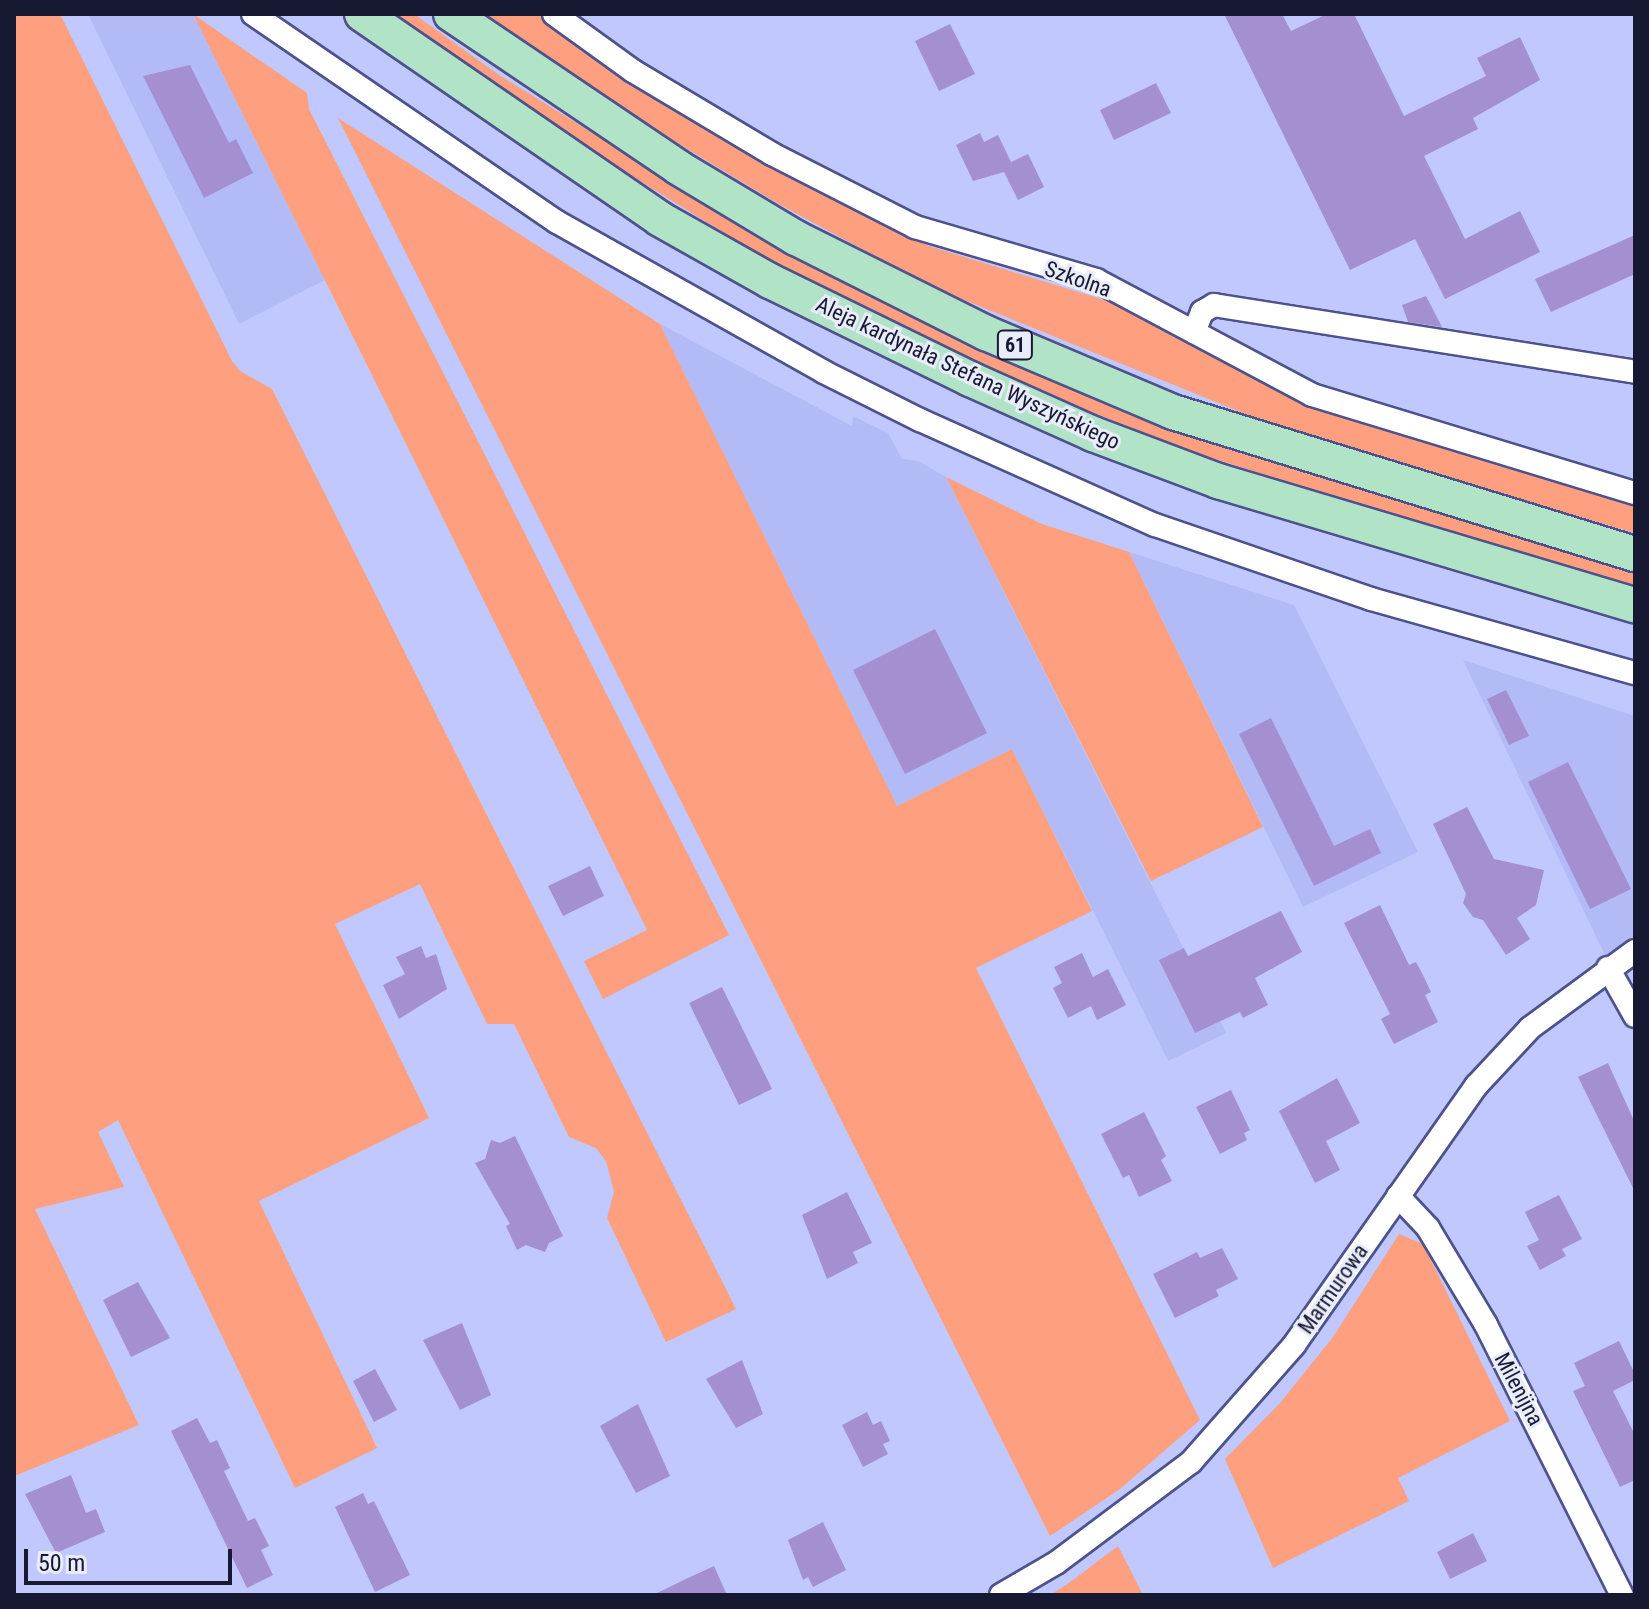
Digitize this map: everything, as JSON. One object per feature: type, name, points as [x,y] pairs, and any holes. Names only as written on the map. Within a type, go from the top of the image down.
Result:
[{"type":"main road","name":"Aleja kardynała Stefana Wyszyńskiego","points":[[362,14],[660,219],[770,281],[970,379],[1093,434],[1218,481],[1635,605]]},
{"type":"main road","name":"Aleja kardynała Stefana Wyszyńskiego","points":[[451,14],[569,98],[783,230],[986,333],[1173,412],[1635,554]]},
{"type":"street","points":[[253,14],[557,222],[824,372],[920,420],[1155,525],[1371,599],[1635,673]]},
{"type":"street","name":"Szkolna","points":[[554,14],[633,71],[760,147],[915,227],[1096,280],[1312,395],[1635,493]]},
{"type":"street","points":[[1194,332],[1202,312],[1214,305],[1635,372]]},
{"type":"street","name":"Marmurowa","points":[[1001,1595],[1056,1563],[1191,1462],[1286,1355],[1487,1075],[1530,1028],[1635,951]]},
{"type":"street","points":[[1608,968],[1635,1016]]},
{"type":"street","name":"Milenijna","points":[[1398,1196],[1428,1228],[1486,1325],[1622,1595]]},
{"type":"shaded area","points":[[14,14],[60,14],[232,361],[240,371],[272,389],[736,1309],[666,1342],[607,1218],[614,1192],[606,1161],[596,1148],[569,1137],[514,1024],[487,1024],[420,884],[335,924],[429,1118],[259,1201],[377,1448],[295,1488],[118,1120],[98,1132],[124,1187],[35,1209],[139,1425],[14,1476]]},
{"type":"shaded area","points":[[88,14],[193,14],[325,280],[239,324]]},
{"type":"shaded area","points":[[193,14],[307,93],[309,109],[729,935],[603,999],[584,961],[647,930]]},
{"type":"shaded area","points":[[383,14],[414,14],[499,75],[747,229],[1058,382],[1201,441],[1635,574],[1635,591],[1196,453],[1053,397],[847,301],[737,241],[488,87]]},
{"type":"shaded area","points":[[481,14],[538,14],[626,76],[790,177],[929,246],[1114,303],[1313,408],[1635,504],[1635,533],[1297,435],[932,287],[777,203],[606,100]]},
{"type":"shaded area","points":[[338,118],[660,324],[897,806],[1012,749],[1092,911],[976,968],[1200,1420],[1120,1489],[1050,1536]]},
{"type":"shaded area","points":[[660,324],[852,426],[853,416],[888,433],[902,459],[918,461],[946,477],[1226,1033],[1168,1061],[1012,749],[897,806]]},
{"type":"shaded area","points":[[946,477],[1042,524],[1129,552],[1263,827],[1151,881]]},
{"type":"shaded area","points":[[1129,552],[1294,605],[1418,852],[1303,907]]},
{"type":"shaded area","points":[[1463,660],[1635,716],[1635,936],[1605,955]]},
{"type":"shaded area","points":[[1399,1234],[1423,1244],[1510,1421],[1398,1478],[1409,1501],[1273,1568],[1225,1459],[1280,1403],[1333,1337]]},
{"type":"shaded area","points":[[1118,1546],[1143,1595],[1050,1595],[1069,1583]]},
{"type":"building","points":[[1224,14],[1282,14],[1291,31],[1327,14],[1354,14],[1404,116],[1486,76],[1477,58],[1520,37],[1540,80],[1473,118],[1478,129],[1424,156],[1465,239],[1520,211],[1540,252],[1445,299],[1415,239],[1350,270]]},
{"type":"building","points":[[950,24],[975,74],[939,91],[915,41]]},
{"type":"building","points":[[190,65],[229,143],[236,139],[253,173],[204,198],[143,76]]},
{"type":"building","points":[[1156,83],[1171,113],[1114,140],[1100,110]]},
{"type":"building","points":[[980,133],[984,142],[998,135],[1011,162],[1028,154],[1044,187],[1018,200],[1004,172],[973,181],[956,145]]},
{"type":"building","points":[[1635,235],[1635,274],[1551,312],[1535,279]]},
{"type":"building","points":[[1426,296],[1442,327],[1408,322],[1402,305]]},
{"type":"building","points":[[935,629],[987,733],[905,774],[853,670]]},
{"type":"building","points":[[1506,690],[1529,736],[1509,745],[1487,699]]},
{"type":"building","points":[[1271,718],[1334,846],[1370,829],[1381,853],[1314,886],[1239,734]]},
{"type":"building","points":[[1568,762],[1631,889],[1590,909],[1528,782]]},
{"type":"building","points":[[1467,807],[1494,859],[1544,870],[1536,905],[1517,918],[1530,939],[1506,955],[1483,920],[1473,917],[1463,903],[1466,894],[1433,824]]},
{"type":"building","points":[[590,866],[604,896],[563,916],[548,886]]},
{"type":"building","points":[[1380,905],[1409,965],[1416,962],[1423,975],[1431,992],[1425,995],[1438,1022],[1394,1044],[1381,1019],[1390,1014],[1344,923]]},
{"type":"building","points":[[1281,911],[1302,952],[1255,978],[1268,1005],[1243,1018],[1240,1012],[1195,1033],[1159,960],[1184,948],[1188,956]]},
{"type":"building","points":[[421,946],[426,958],[436,954],[447,989],[399,1019],[383,985],[405,974],[396,957]]},
{"type":"building","points":[[1082,953],[1093,977],[1108,969],[1126,1005],[1097,1020],[1091,1006],[1068,1018],[1053,988],[1062,983],[1054,967]]},
{"type":"building","points":[[722,987],[772,1089],[739,1105],[689,1003]]},
{"type":"building","points":[[1608,1063],[1635,1123],[1635,1192],[1578,1077]]},
{"type":"building","points":[[1337,1078],[1360,1123],[1326,1141],[1340,1170],[1315,1183],[1279,1111]]},
{"type":"building","points":[[1231,1090],[1250,1130],[1244,1133],[1247,1140],[1220,1154],[1196,1107]]},
{"type":"building","points":[[1144,1112],[1166,1156],[1161,1160],[1172,1181],[1139,1197],[1129,1175],[1123,1178],[1101,1134]]},
{"type":"building","points":[[515,1136],[563,1236],[549,1243],[545,1252],[526,1245],[517,1250],[506,1226],[510,1224],[475,1163],[485,1159],[491,1140],[500,1143]]},
{"type":"building","points":[[847,1192],[872,1243],[853,1252],[858,1263],[827,1279],[802,1215]]},
{"type":"building","points":[[1559,1195],[1582,1239],[1562,1249],[1566,1256],[1540,1270],[1527,1246],[1539,1240],[1525,1212]]},
{"type":"building","points":[[1222,1248],[1238,1279],[1216,1290],[1219,1296],[1175,1318],[1153,1274],[1197,1252],[1200,1258]]},
{"type":"building","points":[[138,1282],[170,1338],[131,1357],[103,1300]]},
{"type":"building","points":[[462,1323],[491,1395],[460,1410],[423,1340]]},
{"type":"building","points":[[1619,1341],[1635,1374],[1635,1380],[1613,1391],[1635,1435],[1635,1480],[1620,1487],[1573,1391],[1585,1386],[1574,1363]]},
{"type":"building","points":[[742,1360],[763,1414],[736,1428],[706,1379]]},
{"type":"building","points":[[375,1369],[397,1410],[374,1422],[353,1381]]},
{"type":"building","points":[[638,1404],[670,1476],[636,1493],[600,1426]]},
{"type":"building","points":[[867,1412],[873,1425],[881,1421],[890,1441],[883,1444],[888,1454],[863,1467],[842,1425]]},
{"type":"building","points":[[197,1418],[210,1443],[217,1440],[230,1468],[224,1471],[248,1521],[255,1518],[269,1546],[261,1550],[273,1575],[247,1588],[171,1431]]},
{"type":"building","points":[[71,1475],[86,1513],[96,1509],[105,1532],[56,1553],[25,1494]]},
{"type":"building","points":[[363,1493],[368,1504],[374,1501],[410,1575],[375,1592],[335,1507]]},
{"type":"building","points":[[823,1522],[846,1570],[813,1587],[808,1577],[803,1580],[788,1540]]},
{"type":"building","points":[[1473,1533],[1487,1561],[1450,1579],[1437,1552]]},
{"type":"building","points":[[714,1566],[727,1595],[653,1595],[688,1578]]}]
